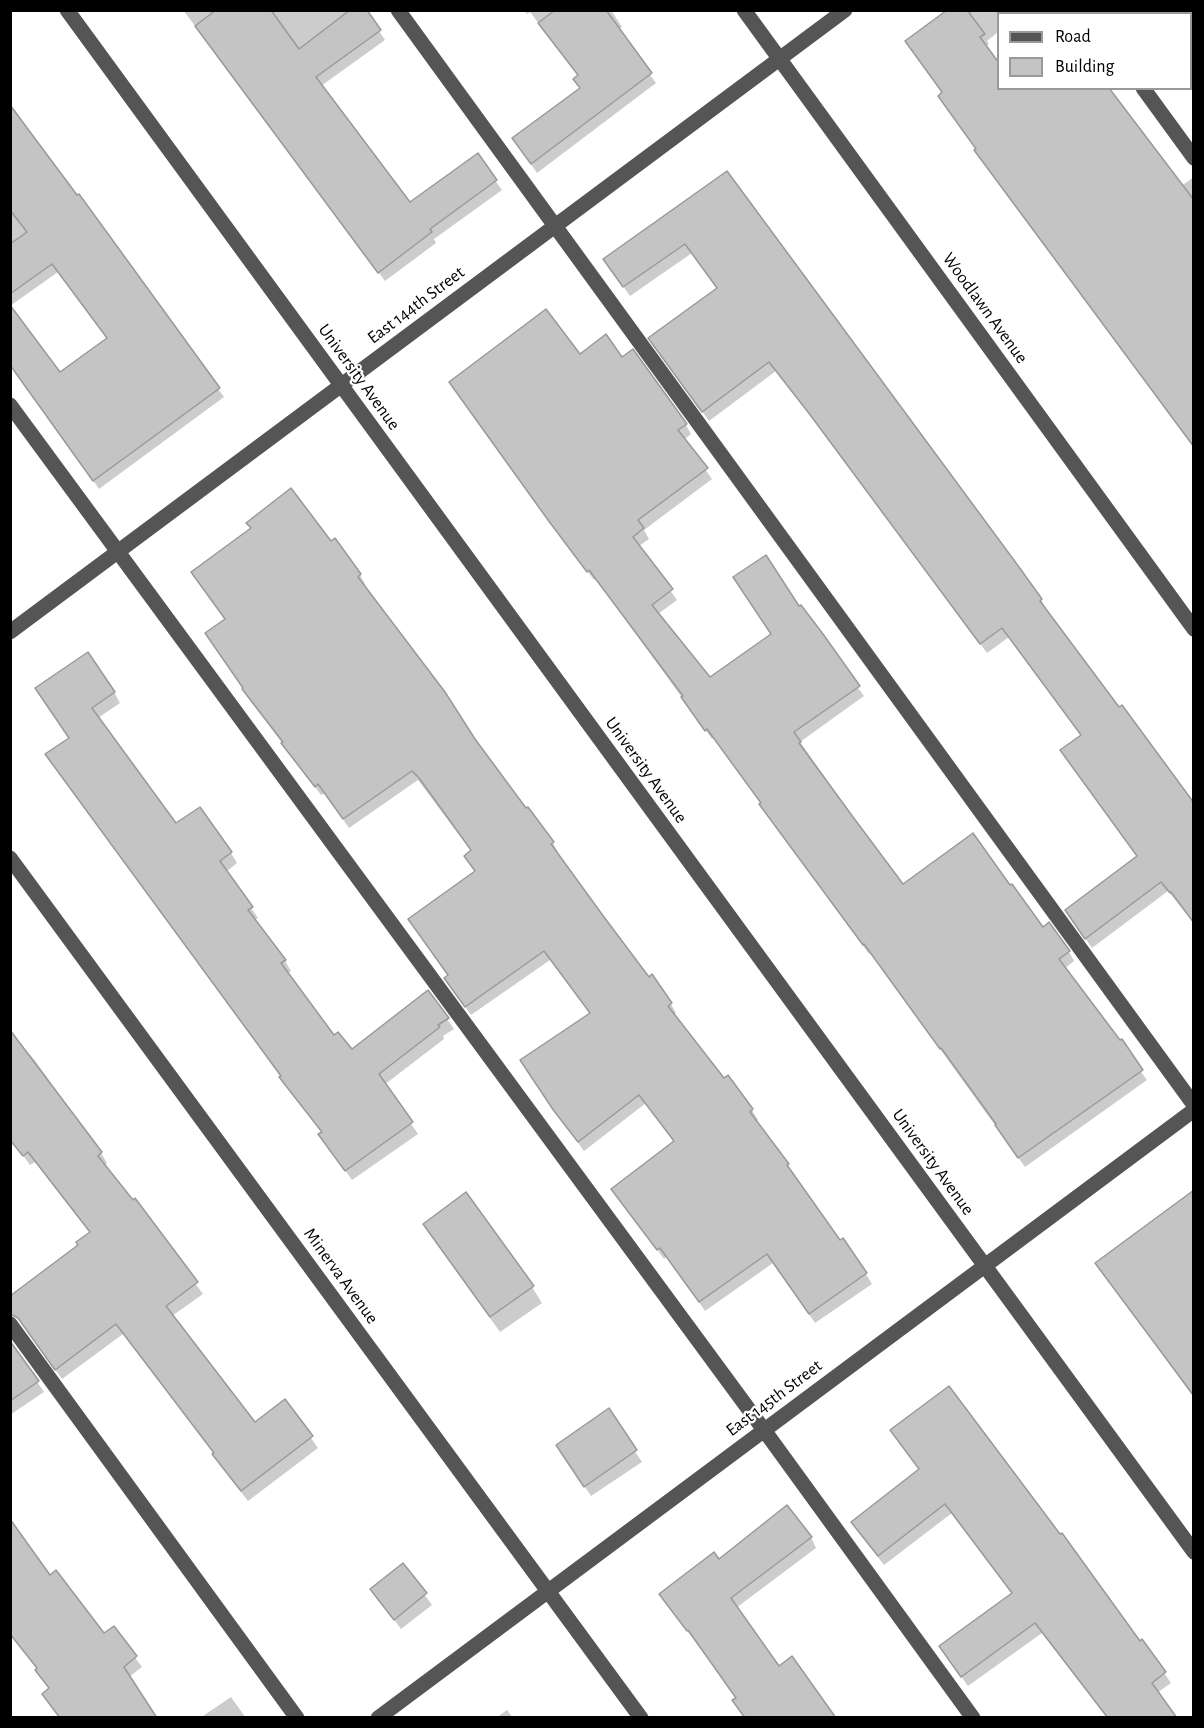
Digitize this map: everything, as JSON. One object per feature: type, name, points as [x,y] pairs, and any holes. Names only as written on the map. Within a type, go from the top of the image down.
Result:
[{"type":"street","name":"University Avenue","points":[[67,10],[1194,1552]]},
{"type":"street","points":[[398,10],[1194,1105]]},
{"type":"street","name":"Woodlawn Avenue","points":[[744,10],[1194,629]]},
{"type":"street","name":"East 144th Street","points":[[10,632],[845,10]]},
{"type":"street","points":[[1144,90],[1194,158]]},
{"type":"street","points":[[10,405],[973,1718]]},
{"type":"street","name":"Minerva Avenue","points":[[10,858],[641,1718]]},
{"type":"street","name":"East 145th Street","points":[[378,1718],[1194,1110]]},
{"type":"street","points":[[10,1324],[297,1718]]},
{"type":"building","points":[[216,10],[271,10],[299,49],[350,10],[367,10],[381,30],[316,77],[410,202],[478,153],[497,180],[430,229],[432,232],[378,273],[195,26]]},
{"type":"building","points":[[555,10],[606,10],[652,73],[531,164],[512,138],[580,88],[573,79],[578,75],[538,23]]},
{"type":"building","points":[[947,10],[967,10],[985,34],[980,37],[997,60],[997,90],[1111,90],[1194,200],[1194,447],[974,150],[976,149],[938,96],[942,92],[905,41]]},
{"type":"building","points":[[10,105],[77,195],[79,194],[220,388],[93,481],[10,365],[10,305],[60,372],[107,338],[52,264],[10,294],[10,244],[27,232],[10,210]]},
{"type":"building","points":[[727,171],[1019,567],[1042,599],[1040,601],[1119,707],[1122,705],[1194,803],[1194,923],[1161,882],[1085,939],[1065,910],[1137,856],[1060,750],[1081,735],[1002,628],[980,644],[769,362],[702,412],[648,338],[717,288],[685,244],[623,287],[603,259]]},
{"type":"building","points":[[546,309],[580,354],[606,334],[622,357],[633,349],[687,424],[678,430],[708,468],[638,520],[644,528],[633,537],[673,589],[652,605],[710,677],[771,634],[733,577],[766,555],[799,606],[801,605],[860,686],[794,732],[801,742],[799,743],[853,817],[903,884],[973,833],[1043,927],[1049,922],[1070,951],[1059,959],[1120,1040],[1122,1039],[1143,1070],[1018,1158],[941,1048],[759,804],[761,803],[707,729],[705,731],[681,697],[683,696],[589,570],[587,572],[548,520],[449,382]]},
{"type":"building","points":[[291,488],[331,541],[335,538],[361,574],[358,577],[445,692],[475,739],[526,808],[528,807],[554,842],[551,844],[604,917],[649,977],[652,974],[672,1003],[668,1006],[724,1078],[728,1075],[753,1109],[750,1112],[789,1164],[787,1165],[840,1240],[843,1238],[867,1273],[809,1314],[767,1254],[699,1302],[660,1248],[657,1250],[611,1189],[674,1141],[639,1095],[578,1142],[520,1060],[590,1013],[544,951],[465,1007],[444,978],[448,975],[408,919],[475,871],[464,856],[471,850],[419,778],[412,771],[343,819],[318,784],[315,787],[281,743],[283,742],[242,689],[205,633],[225,619],[191,572],[251,528],[246,523]]},
{"type":"building","points":[[88,652],[115,692],[92,708],[176,823],[200,807],[232,852],[220,861],[253,907],[248,910],[286,960],[281,963],[334,1035],[338,1032],[352,1049],[428,990],[449,1018],[379,1074],[413,1122],[345,1171],[318,1134],[322,1132],[279,1077],[281,1076],[45,754],[69,738],[35,688]]},
{"type":"building","points":[[10,1030],[102,1152],[98,1156],[133,1200],[135,1198],[198,1282],[166,1306],[255,1422],[285,1399],[313,1436],[241,1491],[116,1324],[55,1370],[18,1318],[10,1314],[10,1296],[78,1245],[76,1242],[90,1232],[28,1152],[23,1156],[10,1140]]},
{"type":"building","points":[[1194,1190],[1194,1396],[1095,1263]]},
{"type":"building","points":[[466,1192],[534,1286],[490,1317],[423,1224]]},
{"type":"building","points":[[10,1341],[39,1381],[10,1401]]},
{"type":"building","points":[[949,1386],[1060,1534],[1062,1533],[1140,1641],[1142,1639],[1166,1672],[1152,1683],[1177,1718],[1108,1718],[1035,1623],[961,1677],[939,1646],[1012,1593],[945,1504],[878,1556],[851,1522],[919,1469],[890,1430]]},
{"type":"building","points":[[609,1408],[637,1450],[584,1487],[556,1445]]},
{"type":"building","points":[[787,1505],[812,1537],[731,1598],[779,1666],[792,1656],[836,1718],[745,1718],[732,1700],[736,1698],[688,1630],[659,1594],[714,1552],[719,1559]]},
{"type":"building","points":[[10,1519],[50,1575],[56,1570],[104,1633],[114,1626],[137,1656],[124,1667],[157,1718],[60,1718],[42,1694],[49,1688],[35,1670],[37,1668],[10,1634]]},
{"type":"building","points":[[403,1563],[427,1593],[394,1620],[370,1589]]}]
